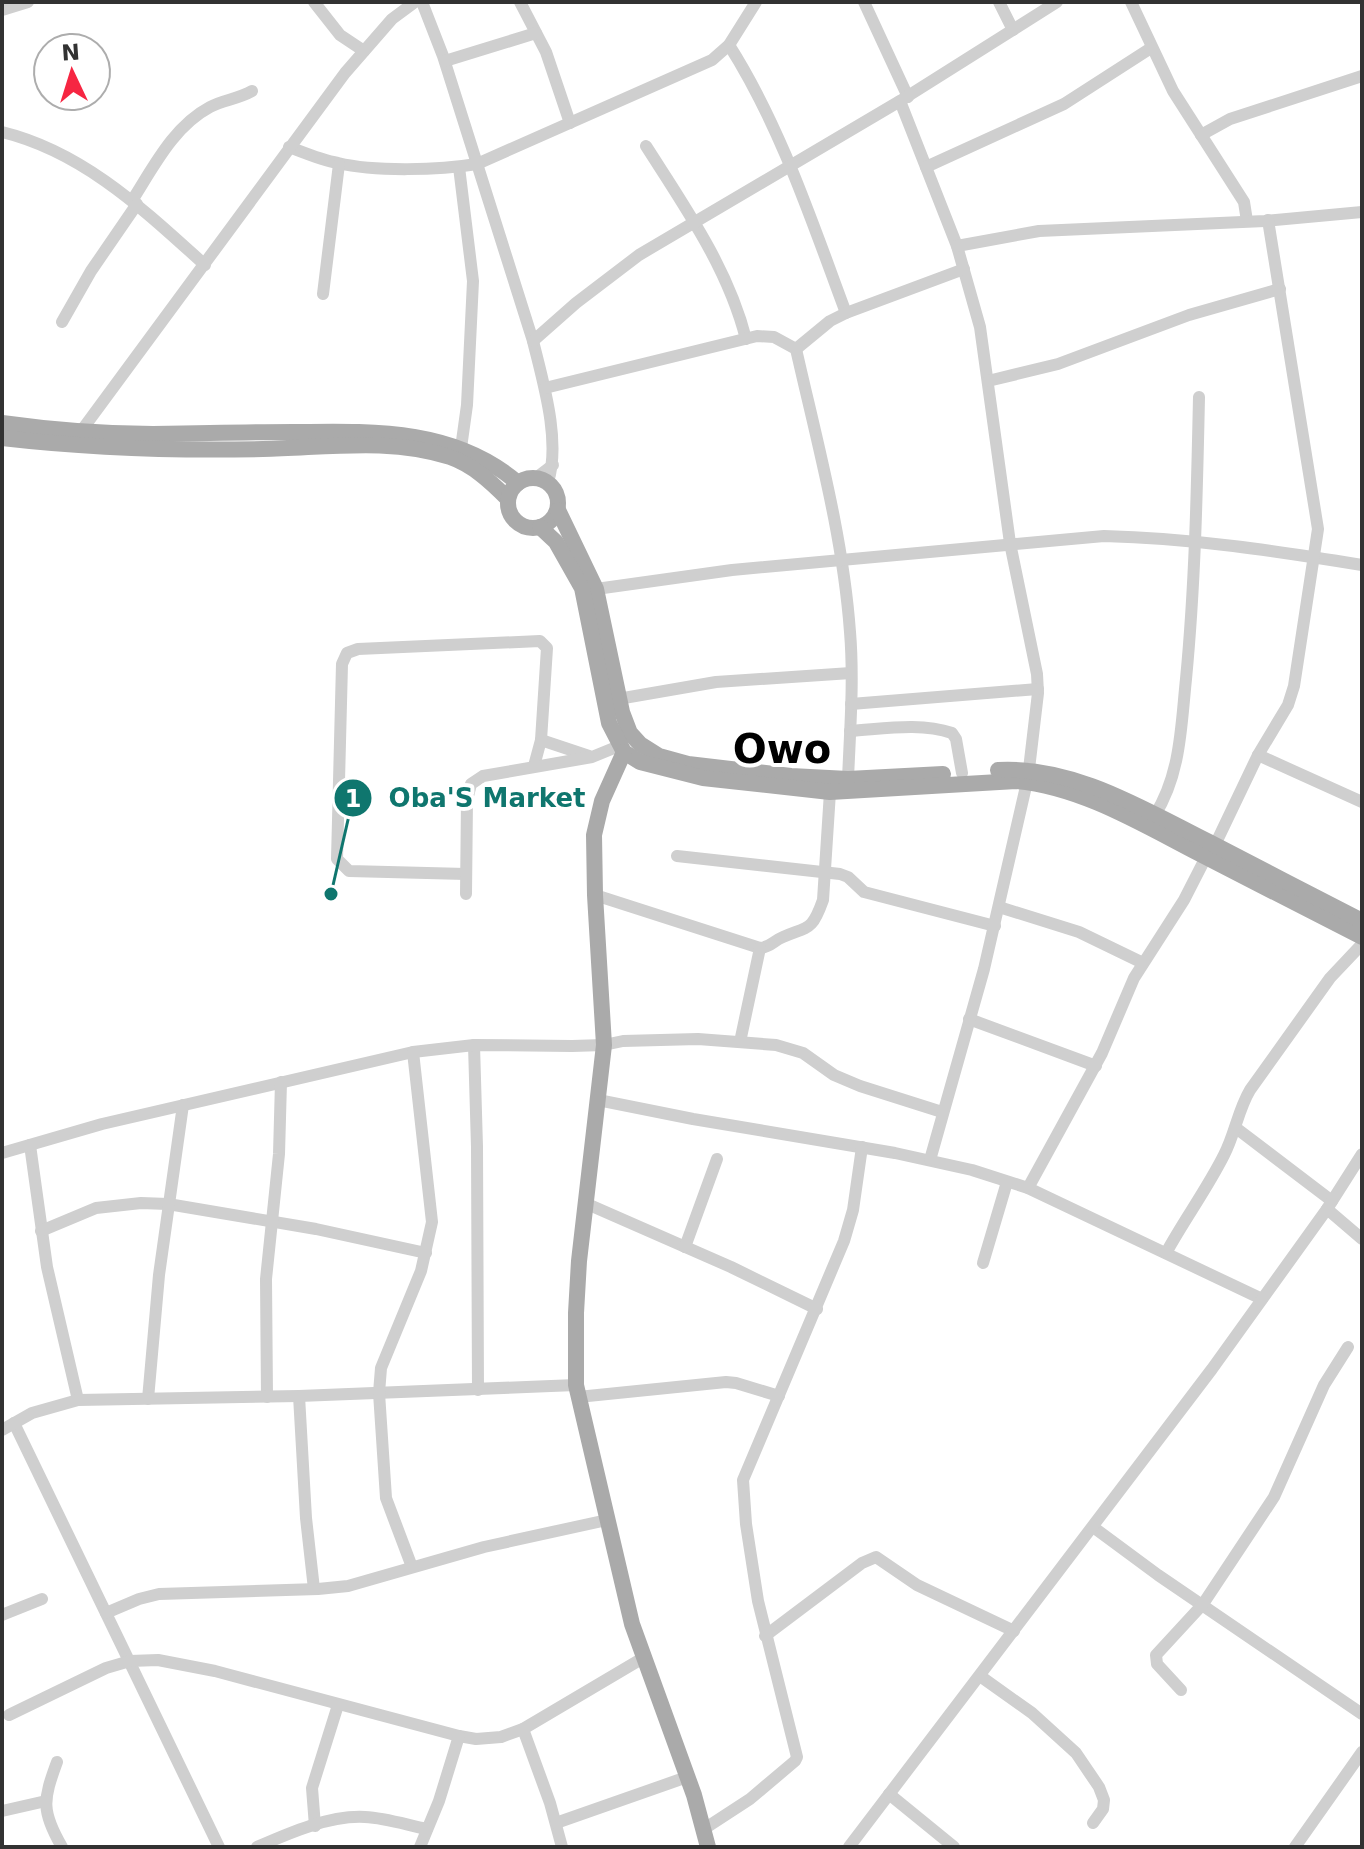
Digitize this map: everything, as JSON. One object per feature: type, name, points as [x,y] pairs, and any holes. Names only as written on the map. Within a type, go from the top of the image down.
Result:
[{"type":"main road","points":[[2,423],[149,434],[388,432],[416,435],[461,448],[489,461],[518,483],[542,480],[558,497],[558,510],[596,589],[618,699],[630,733],[640,744],[659,756],[688,764],[807,783],[830,792],[1028,776],[1211,851],[1362,921]]},
{"type":"main road","points":[[2,438],[70,445],[261,449],[367,445],[414,450],[462,462],[488,479],[508,499],[510,511],[517,522],[528,527],[540,527],[551,520],[558,510]]},
{"type":"main road","points":[[508,499],[518,483]]},
{"type":"main road","points":[[540,527],[556,542],[582,588],[609,723],[621,749],[652,767],[692,775],[807,783],[962,773],[1070,778],[1155,815],[1211,851],[1362,937]]},
{"type":"main road","points":[[621,749],[597,819],[593,853],[604,1045],[585,1203],[576,1313],[577,1391],[632,1624],[687,1777],[708,1847]]},
{"type":"street","points":[[2,10],[28,2]]},
{"type":"street","points":[[314,2],[340,35],[364,51]]},
{"type":"street","points":[[70,445],[289,147],[364,51],[392,19],[415,2]]},
{"type":"street","points":[[422,2],[445,61],[545,388],[553,465],[542,480]]},
{"type":"street","points":[[520,2],[546,52],[570,123]]},
{"type":"street","points":[[289,147],[339,164],[372,168],[477,164],[712,60],[729,45],[756,2]]},
{"type":"street","points":[[864,2],[904,99],[957,246],[980,327],[1010,543],[1038,689],[1028,776],[995,926],[930,1160]]},
{"type":"street","points":[[999,2],[1013,30]]},
{"type":"street","points":[[533,341],[576,303],[639,255],[904,99],[1057,2]]},
{"type":"street","points":[[1131,2],[1173,91],[1244,202],[1247,221]]},
{"type":"street","points":[[445,61],[536,33]]},
{"type":"street","points":[[729,45],[767,114],[846,313]]},
{"type":"street","points":[[926,167],[1064,104],[1151,48]]},
{"type":"street","points":[[1201,135],[1230,119],[1362,76]]},
{"type":"street","points":[[62,322],[165,149],[191,119],[212,105],[238,99],[252,91]]},
{"type":"street","points":[[2,132],[75,162],[135,202],[205,265]]},
{"type":"street","points":[[646,146],[706,242],[734,301],[746,339]]},
{"type":"street","points":[[323,294],[339,164]]},
{"type":"street","points":[[459,167],[473,281],[467,405],[461,448]]},
{"type":"street","points":[[957,246],[1039,231],[1268,220],[1362,212]]},
{"type":"street","points":[[1028,1188],[1096,1066],[1124,996],[1211,851],[1258,755],[1288,705],[1294,686],[1316,558],[1318,529],[1268,220]]},
{"type":"street","points":[[796,349],[830,321],[846,313],[964,269]]},
{"type":"street","points":[[988,381],[1058,364],[1189,315],[1280,289]]},
{"type":"street","points":[[545,388],[757,336],[774,337],[796,349],[832,505],[850,632],[848,779]]},
{"type":"street","points":[[1155,815],[1165,798],[1179,749],[1189,649],[1199,397]]},
{"type":"street","points":[[596,589],[732,570],[1104,536],[1194,541],[1362,565]]},
{"type":"street","points":[[466,874],[349,871],[337,859],[342,664],[347,653],[358,649],[540,641],[547,648],[541,740],[534,766]]},
{"type":"street","points":[[618,699],[716,682],[851,673]]},
{"type":"street","points":[[851,704],[1038,689]]},
{"type":"street","points":[[850,731],[899,728],[952,733],[956,739],[962,773]]},
{"type":"street","points":[[541,740],[592,757]]},
{"type":"street","points":[[466,894],[467,800],[471,784],[483,776],[621,749]]},
{"type":"street","points":[[1258,755],[1362,802]]},
{"type":"street","points":[[595,895],[760,948],[772,945],[784,936],[801,932],[813,922],[823,900],[830,792]]},
{"type":"street","points":[[677,856],[826,872],[848,877],[864,892],[995,926]]},
{"type":"street","points":[[999,907],[1079,932],[1143,963]]},
{"type":"street","points":[[1166,1253],[1224,1156],[1244,1100],[1267,1063],[1330,978],[1362,944]]},
{"type":"street","points":[[740,1042],[760,948]]},
{"type":"street","points":[[969,1019],[1096,1066]]},
{"type":"street","points":[[2,1153],[281,1082],[413,1052],[474,1045],[604,1045],[623,1041],[670,1040],[776,1045],[803,1053],[834,1075],[942,1112]]},
{"type":"street","points":[[474,1045],[478,1390]]},
{"type":"street","points":[[412,1567],[386,1498],[379,1393],[381,1368],[426,1253],[432,1222],[413,1052]]},
{"type":"street","points":[[267,1397],[266,1279],[274,1221],[281,1082]]},
{"type":"street","points":[[598,1100],[930,1160],[1028,1188],[1262,1299]]},
{"type":"street","points":[[148,1399],[159,1275],[183,1105]]},
{"type":"street","points":[[1236,1128],[1330,1205],[1362,1239]]},
{"type":"street","points":[[30,1145],[41,1231],[78,1400]]},
{"type":"street","points":[[704,1829],[750,1799],[797,1757],[765,1636],[752,1567],[743,1480],[817,1309],[853,1210],[862,1147]]},
{"type":"street","points":[[849,1847],[1262,1299],[1330,1205],[1362,1154]]},
{"type":"street","points":[[685,1247],[717,1159]]},
{"type":"street","points":[[983,1263],[1007,1182]]},
{"type":"street","points":[[41,1231],[96,1208],[141,1203],[168,1204],[274,1221],[426,1253]]},
{"type":"street","points":[[585,1203],[817,1309]]},
{"type":"street","points":[[1181,1690],[1157,1664],[1156,1655],[1203,1604],[1274,1497],[1324,1385],[1348,1347]]},
{"type":"street","points":[[219,1847],[106,1613],[8,1426],[47,1408],[78,1400],[478,1390],[577,1391],[726,1382],[779,1396]]},
{"type":"street","points":[[299,1396],[314,1589]]},
{"type":"street","points":[[106,1613],[159,1594],[348,1586],[484,1547],[607,1520]]},
{"type":"street","points":[[1093,1527],[1362,1714]]},
{"type":"street","points":[[765,1636],[862,1563],[876,1557],[917,1585],[1014,1631]]},
{"type":"street","points":[[2,1615],[42,1599]]},
{"type":"street","points":[[9,1715],[106,1668],[130,1661],[158,1660],[181,1663],[459,1736],[476,1739],[501,1737],[523,1729],[643,1658]]},
{"type":"street","points":[[980,1676],[1032,1713],[1076,1753],[1104,1800],[1103,1809],[1093,1823]]},
{"type":"street","points":[[315,1826],[312,1788],[338,1705]]},
{"type":"street","points":[[523,1729],[562,1847]]},
{"type":"street","points":[[420,1847],[459,1736]]},
{"type":"street","points":[[1295,1847],[1362,1752]]},
{"type":"street","points":[[57,1762],[46,1801],[48,1822],[62,1847]]},
{"type":"street","points":[[556,1823],[687,1777]]},
{"type":"street","points":[[889,1794],[954,1847]]},
{"type":"street","points":[[2,1811],[46,1801]]},
{"type":"street","points":[[257,1847],[343,1818],[362,1817],[427,1829]]},
{"type":"place","name":"Oba'S Market","points":[[331,894]]},
{"type":"district","name":"Owo","points":[[782,749]]}]
